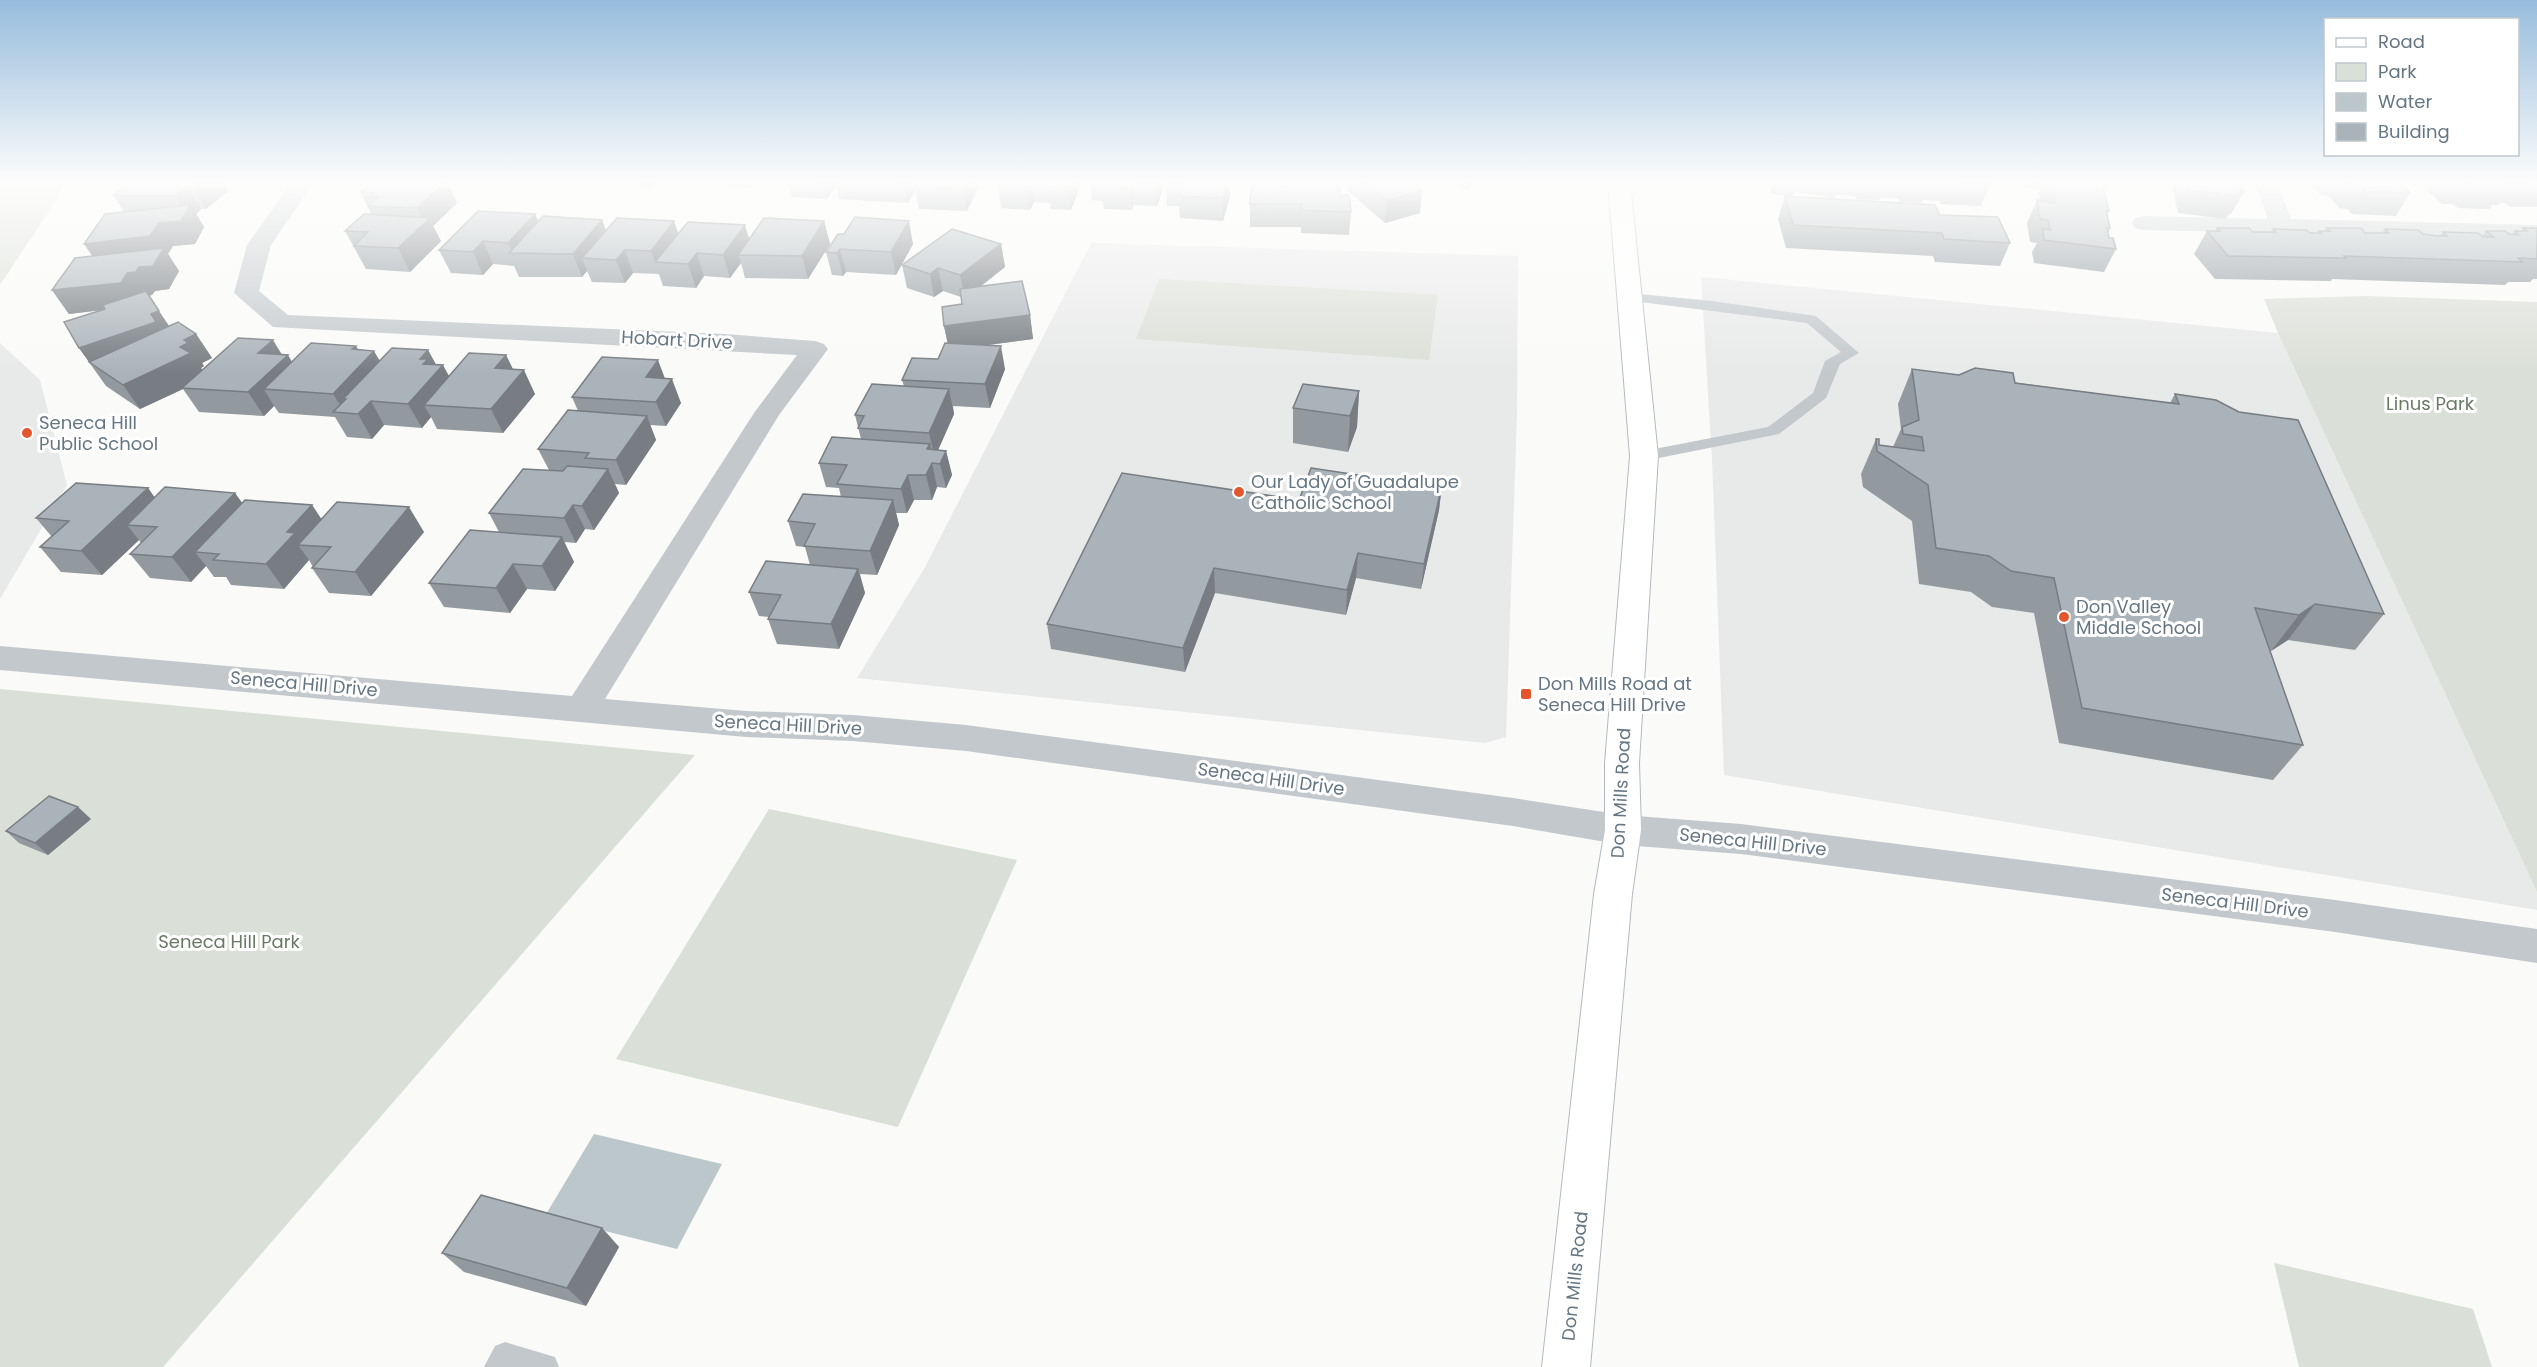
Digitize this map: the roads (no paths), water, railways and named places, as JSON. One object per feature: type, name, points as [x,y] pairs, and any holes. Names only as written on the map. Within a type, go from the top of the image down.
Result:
[{"type":"main road","name":"Don Mills Road","points":[[1566,1367],[1613,894],[1623,830],[1622,763],[1644,456],[1625,246]]},
{"type":"street","name":"Hobart Drive","points":[[259,246],[246,292],[282,322],[725,342],[815,349],[767,413],[582,708]]},
{"type":"street","name":"Seneca Hill Drive","points":[[0,658],[746,724],[853,728],[966,738],[1513,812],[1623,830],[1741,839],[2323,914],[2537,946]]},
{"type":"lane","points":[[1629,297],[1712,305],[1811,319],[1851,353],[1833,361],[1820,395],[1773,431],[1644,456]]},
{"type":"lane","points":[[498,1367],[505,1356],[545,1367]]},
{"type":"water","points":[[594,1134],[722,1164],[677,1249],[545,1216]]},
{"type":"place","name":"Seneca Hill Public School","points":[[27,433]]},
{"type":"place","name":"Our Lady of Guadalupe Catholic School","points":[[1239,492]]},
{"type":"place","name":"Don Valley Middle School","points":[[2064,617]]},
{"type":"place","name":"Don Mills Road at Seneca Hill Drive","points":[[1526,694]]},
{"type":"park label","name":"Linus Park","points":[[2430,404]]},
{"type":"park label","name":"Seneca Hill Park","points":[[229,942]]}]
